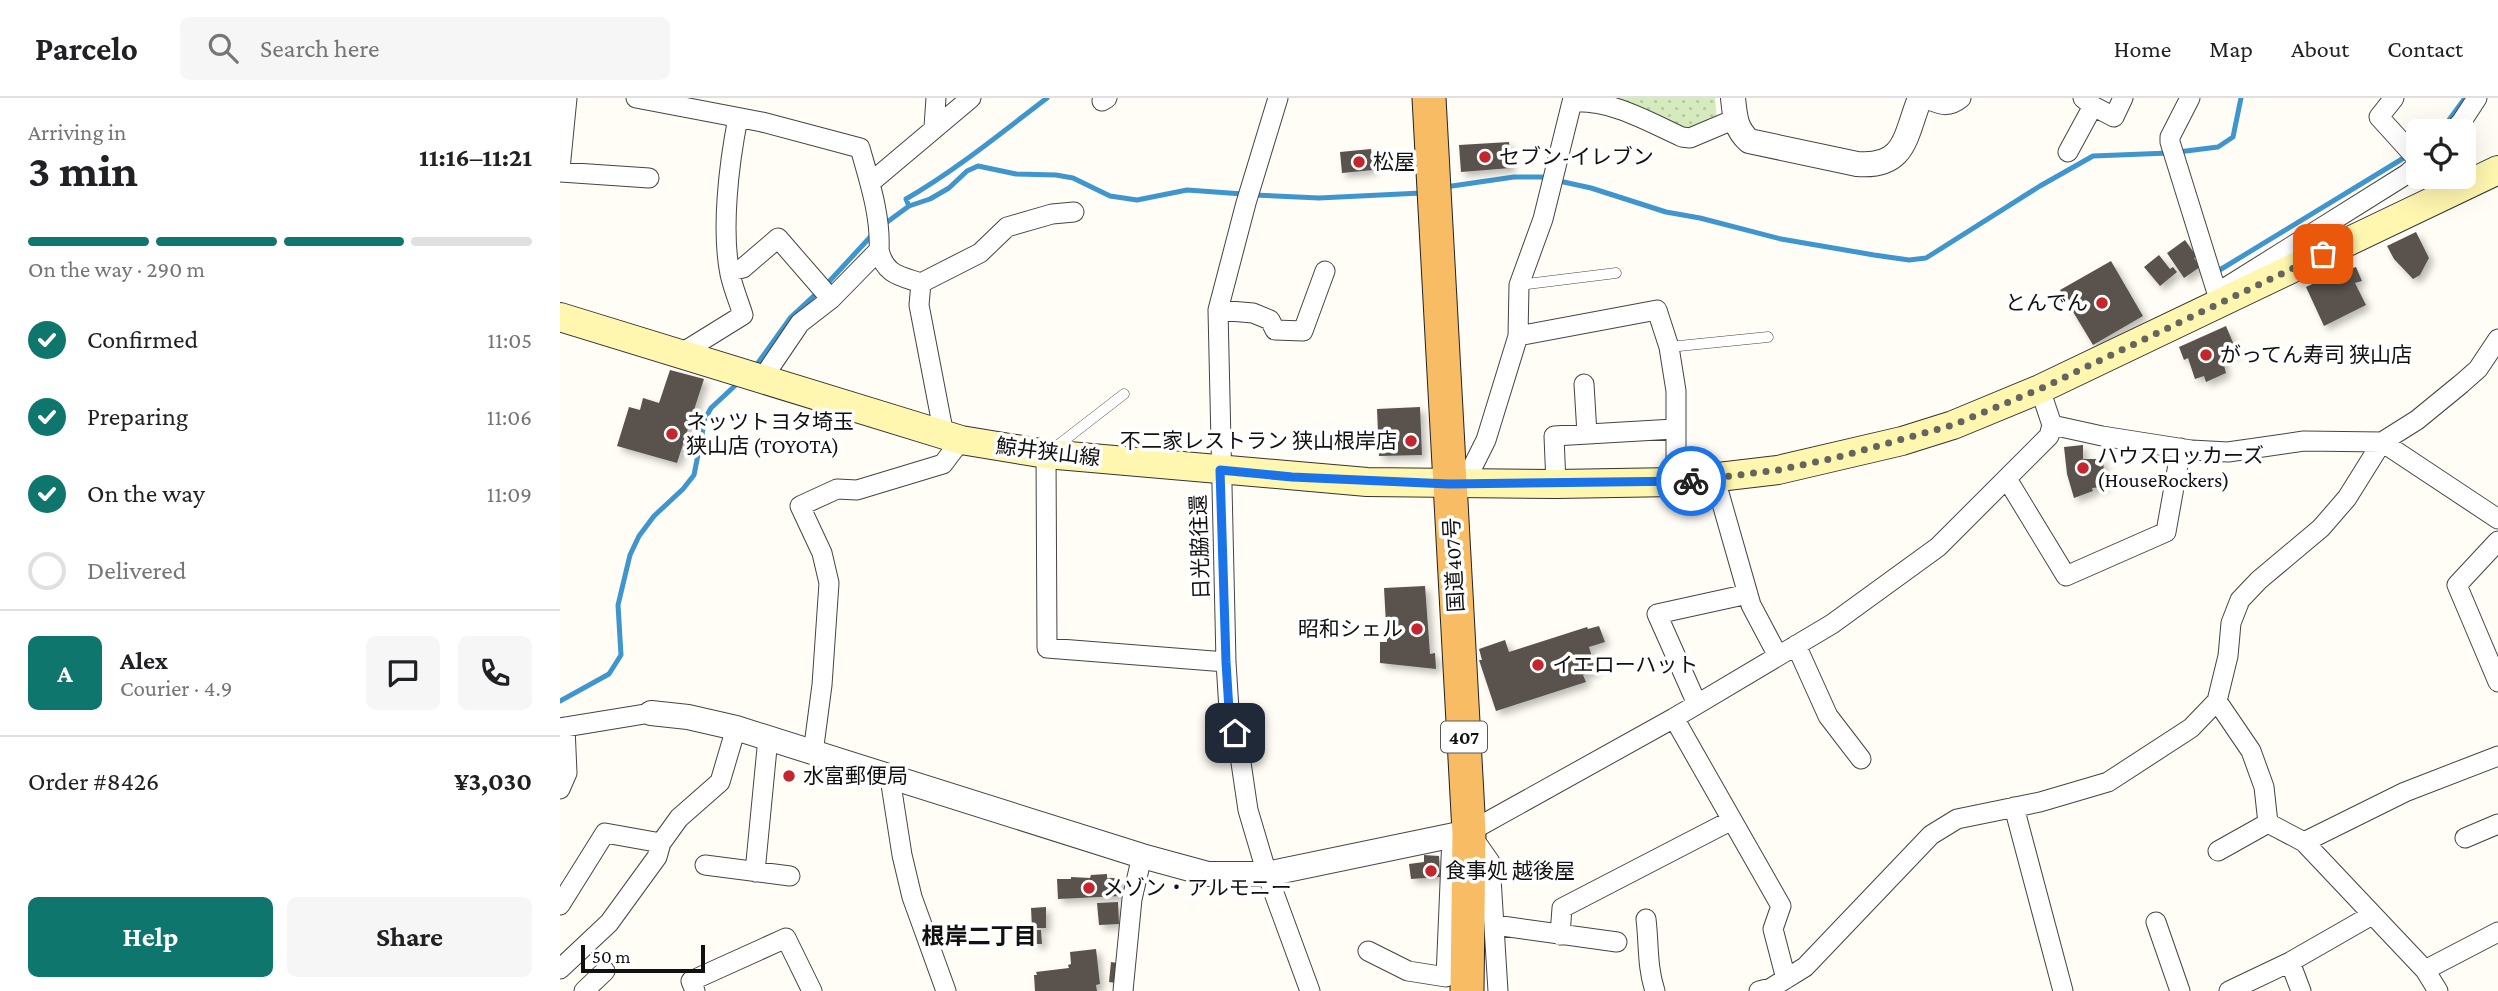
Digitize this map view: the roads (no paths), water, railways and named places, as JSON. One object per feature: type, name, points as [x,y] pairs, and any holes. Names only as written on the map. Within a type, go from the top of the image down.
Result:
[{"type":"highway","name":"国道407号","points":[[1429,98],[1456,484],[1460,834],[1467,991]]},
{"type":"main road","name":"鯨井狭山線","points":[[560,317],[952,438],[1046,454],[1329,480],[1456,484],[1676,482],[1789,468],[1902,441],[1953,425],[2040,389],[2162,331],[2220,298],[2498,170]]},
{"type":"street","points":[[567,98],[560,170],[649,178]]},
{"type":"street","points":[[636,98],[814,135],[860,148],[870,183],[882,264],[895,274],[921,283],[980,253],[1007,227],[1052,214],[1074,212]]},
{"type":"street","points":[[934,127],[936,98]]},
{"type":"street","points":[[870,183],[971,98]]},
{"type":"street","name":"日光脇往還","points":[[1278,98],[1246,202],[1218,310],[1226,662],[1229,710],[1240,755],[1248,810],[1267,874],[1310,991]]},
{"type":"street","points":[[1456,484],[1486,440],[1518,336],[1519,285],[1543,219],[1573,100],[1596,102],[1622,110],[1682,137],[1690,138],[1734,108],[1739,132],[1749,141],[1874,165],[1885,163],[1895,156],[1922,98],[1953,105],[1961,98]]},
{"type":"street","points":[[2068,152],[2088,102],[2115,117],[2123,98]]},
{"type":"street","points":[[2190,98],[2170,142],[2220,298],[2406,175]]},
{"type":"street","points":[[2395,98],[2379,117],[2406,147]]},
{"type":"street","points":[[2463,119],[2477,98]]},
{"type":"street","points":[[680,354],[743,315],[730,271],[727,229],[730,159],[737,118]]},
{"type":"street","points":[[730,271],[743,268],[778,238],[829,298]]},
{"type":"street","points":[[754,376],[800,323],[829,298],[880,245]]},
{"type":"street","points":[[1218,310],[1253,313],[1270,320],[1275,330],[1303,331],[1325,271]]},
{"type":"street","points":[[813,753],[822,685],[829,583],[822,553],[800,506],[837,489],[857,490],[943,464],[952,438],[919,305],[921,283]]},
{"type":"street","points":[[1518,336],[1657,310],[1669,347],[1676,391],[1676,482]]},
{"type":"street","points":[[1772,987],[1805,967],[1931,835],[1957,819],[2040,802],[2108,782],[2191,728],[2217,701],[2228,656],[2231,623],[2240,600],[2259,580],[2321,528],[2347,498],[2382,442],[2488,369],[2498,339]]},
{"type":"street","points":[[1584,384],[1587,434]]},
{"type":"street","points":[[560,789],[567,773],[562,728],[651,713],[688,717],[736,728],[1142,856],[1208,874],[1267,874],[1460,834],[1674,718],[1832,624],[1938,547],[2049,436],[2052,425],[2040,389]]},
{"type":"street","points":[[2052,425],[2102,436],[2228,452],[2304,441],[2382,442],[2497,517]]},
{"type":"street","points":[[1556,484],[1554,436],[1674,429]]},
{"type":"street","points":[[2007,479],[2066,576],[2166,532],[2181,448]]},
{"type":"street","points":[[1046,454],[1047,648],[1226,662]]},
{"type":"street","points":[[1715,479],[1751,605],[1778,656]]},
{"type":"street","points":[[2498,541],[2457,585],[2498,682]]},
{"type":"street","points":[[1697,704],[1657,614],[1748,594]]},
{"type":"street","points":[[1797,645],[1828,716],[1861,758]]},
{"type":"street","points":[[2217,701],[2251,751],[2264,787],[2268,823]]},
{"type":"street","points":[[1674,718],[1781,906],[1773,929],[1772,987]]},
{"type":"street","points":[[560,969],[609,922],[657,857],[661,843],[679,818],[720,782],[736,728]]},
{"type":"street","points":[[755,872],[768,738]]},
{"type":"street","points":[[2304,842],[2405,792],[2498,756]]},
{"type":"street","points":[[890,778],[902,856],[912,897],[946,991]]},
{"type":"street","points":[[2014,807],[2063,991]]},
{"type":"street","points":[[1560,935],[1562,908],[1732,820]]},
{"type":"street","points":[[2268,823],[2304,842],[2372,915],[2429,984],[2498,932]]},
{"type":"street","points":[[2218,851],[2268,823]]},
{"type":"street","points":[[2465,838],[2498,824]]},
{"type":"street","points":[[560,905],[605,833],[661,843]]},
{"type":"street","points":[[1460,834],[1490,862],[1498,991]]},
{"type":"street","points":[[1368,951],[1408,971],[1446,977],[1460,834]]},
{"type":"street","points":[[1123,991],[1132,899],[1142,856]]},
{"type":"street","points":[[705,865],[790,876]]},
{"type":"street","points":[[2229,991],[2290,962],[2372,915]]},
{"type":"street","points":[[1646,919],[1649,972],[1655,991]]},
{"type":"street","points":[[2156,922],[2180,991]]},
{"type":"street","points":[[1495,925],[1617,942]]},
{"type":"street","points":[[695,991],[691,981],[786,938],[812,991]]},
{"type":"street","points":[[2290,962],[2301,991]]},
{"type":"street","points":[[584,991],[605,971]]},
{"type":"lane","points":[[1519,285],[1616,274]]},
{"type":"lane","points":[[1669,347],[1768,337]]},
{"type":"lane","points":[[1046,454],[1124,394]]},
{"type":"waterway","points":[[909,206],[906,199],[960,164],[1047,98]]},
{"type":"waterway","points":[[2178,152],[2218,147],[2233,137],[2241,98]]},
{"type":"waterway","points":[[2450,119],[2465,98]]},
{"type":"waterway","points":[[1445,187],[1514,177],[1541,177],[1591,188],[1666,212],[1781,239],[1909,260],[1926,258],[2093,156],[2169,153]]},
{"type":"waterway","points":[[2218,271],[2406,157]]},
{"type":"waterway","points":[[883,225],[909,206],[930,199],[949,188],[967,171],[978,166],[1016,174],[1073,178],[1110,196],[1137,200],[1187,190],[1243,194]]},
{"type":"waterway","points":[[1253,195],[1319,198],[1421,193]]},
{"type":"waterway","points":[[825,286],[873,234]]},
{"type":"waterway","points":[[755,367],[791,317],[818,292]]},
{"type":"waterway","points":[[560,701],[609,674],[621,655],[618,605],[630,555],[639,536],[654,516],[694,475],[705,419],[711,408],[740,381]]},
{"type":"place","name":"セブン-イレブン","points":[[1485,157]]},
{"type":"place","name":"松屋","points":[[1359,162]]},
{"type":"place","name":"とんでん","points":[[2102,303]]},
{"type":"place","name":"がってん寿司 狭山店","points":[[2206,355]]},
{"type":"place","name":"ネッツトヨタ埼玉 狭山店 (TOYOTA)","points":[[672,434]]},
{"type":"place","name":"不二家レストラン 狭山根岸店","points":[[1411,441]]},
{"type":"place","name":"ハウスロッカーズ (HouseRockers)","points":[[2083,468]]},
{"type":"place","name":"昭和シェル","points":[[1417,629]]},
{"type":"place","name":"イエローハット","points":[[1538,665]]},
{"type":"place","name":"水富郵便局","points":[[789,776]]},
{"type":"place","name":"食事処 越後屋","points":[[1431,871]]},
{"type":"place","name":"メゾン・アルモニー","points":[[1089,888]]},
{"type":"district","name":"根岸二丁目","points":[[979,936]]}]
